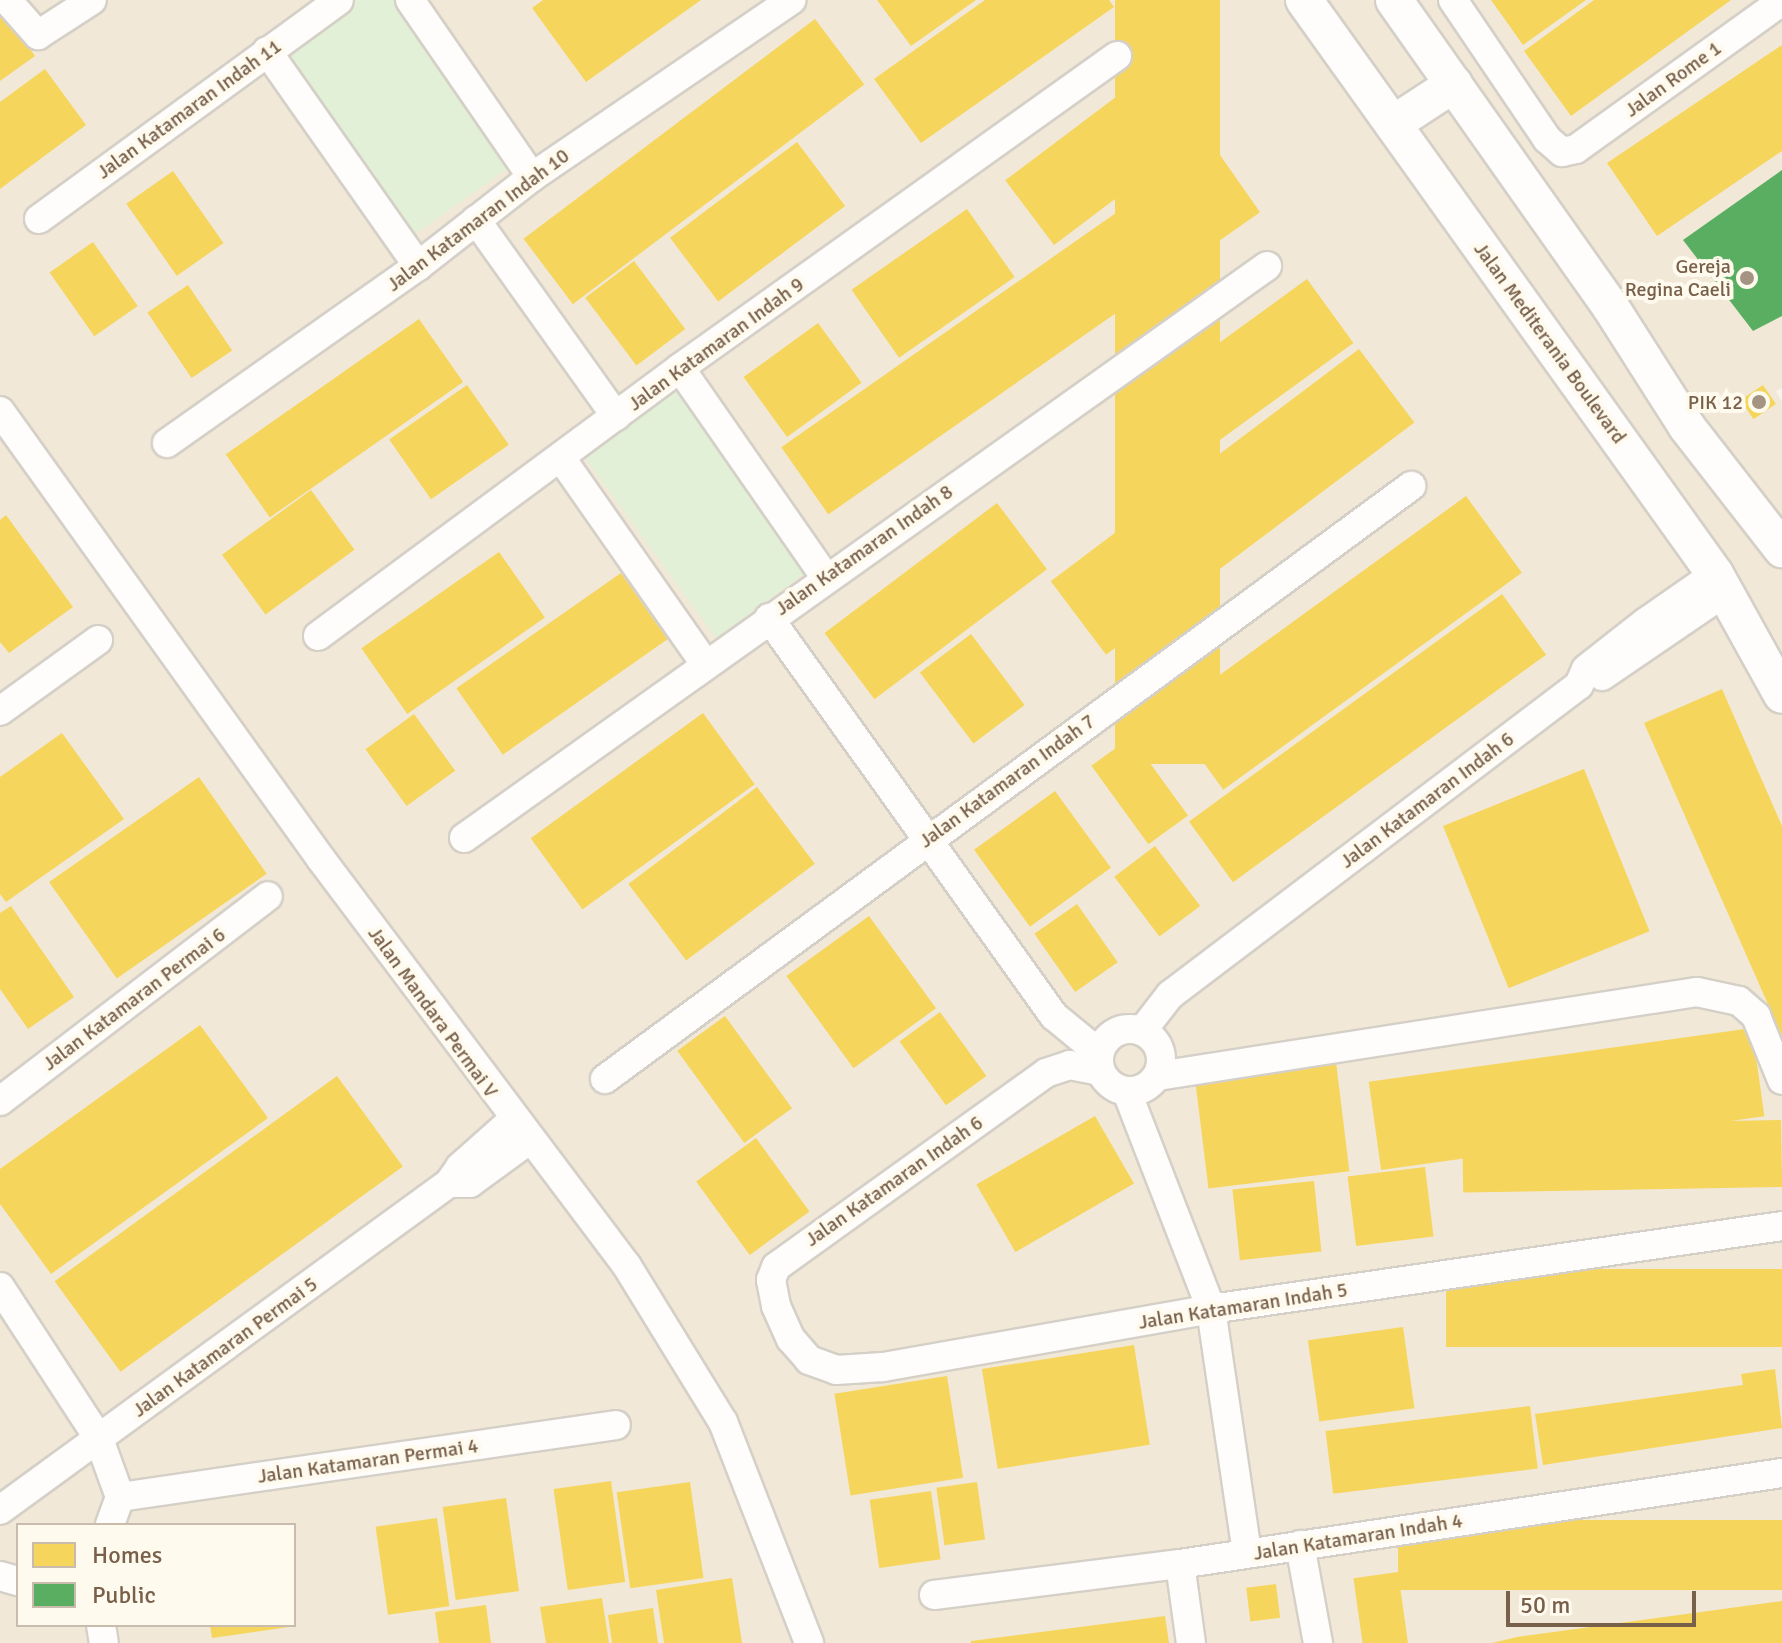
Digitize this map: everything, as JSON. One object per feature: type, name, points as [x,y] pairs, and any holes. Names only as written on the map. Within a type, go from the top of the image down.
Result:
[{"type":"street","points":[[7,0],[38,35],[92,0]]},
{"type":"street","points":[[410,0],[532,177]]},
{"type":"street","name":"Jalan Katamaran Indah 10","points":[[167,443],[418,266],[532,177],[791,0]]},
{"type":"street","name":"Jalan Mediterania Boulevard","points":[[1304,0],[1720,583],[1782,695]]},
{"type":"street","points":[[1394,0],[1610,306],[1687,427],[1782,549]]},
{"type":"street","name":"Jalan Rome 1","points":[[1453,0],[1547,139],[1562,152],[1576,149],[1782,1]]},
{"type":"street","name":"Jalan Katamaran Indah 11","points":[[39,219],[267,51],[324,4]]},
{"type":"street","points":[[267,51],[418,266]]},
{"type":"street","name":"Jalan Katamaran Indah 9","points":[[318,636],[680,368],[1117,56]]},
{"type":"street","points":[[1393,124],[1454,84]]},
{"type":"street","points":[[476,220],[616,416]]},
{"type":"street","name":"Jalan Katamaran Indah 8","points":[[464,838],[825,577],[1267,266]]},
{"type":"street","points":[[680,368],[825,577]]},
{"type":"street","name":"Jalan Mandara Permai V","points":[[0,411],[138,610],[521,1130],[627,1266],[723,1422],[809,1643]]},
{"type":"street","points":[[561,458],[705,664]]},
{"type":"street","name":"Jalan Katamaran Indah 7","points":[[605,1079],[1411,486]]},
{"type":"street","name":"Jalan Katamaran Indah 6","points":[[1142,1031],[1170,995],[1579,685],[1662,639],[1720,583]]},
{"type":"street","points":[[769,618],[925,841],[1054,1016],[1100,1062],[1111,1085],[1127,1092],[1145,1088],[1158,1076],[1697,992],[1725,995],[1756,1016],[1782,1080]]},
{"type":"street","points":[[0,711],[98,640]]},
{"type":"street","name":"Jalan Katamaran Permai 6","points":[[0,1101],[268,896]]},
{"type":"street","points":[[1100,1062],[1108,1038],[1124,1029],[1142,1031],[1159,1050],[1158,1076]]},
{"type":"street","name":"Jalan Katamaran Indah 6","points":[[776,1267],[1046,1073],[1070,1065],[1100,1062]]},
{"type":"street","points":[[1127,1092],[1211,1309],[1247,1553]]},
{"type":"street","name":"Jalan Katamaran Permai 5","points":[[0,1510],[449,1183],[470,1183],[521,1130]]},
{"type":"street","name":"Jalan Katamaran Indah 5","points":[[776,1267],[773,1293],[791,1339],[809,1360],[836,1370],[883,1367],[1211,1309],[1782,1226]]},
{"type":"street","points":[[0,1287],[99,1439],[120,1497],[111,1523]]},
{"type":"street","name":"Jalan Katamaran Permai 4","points":[[120,1497],[616,1425]]},
{"type":"street","name":"Jalan Katamaran Indah 4","points":[[934,1595],[1180,1564],[1782,1473]]},
{"type":"street","points":[[1300,1545],[1318,1643]]},
{"type":"street","points":[[1180,1564],[1191,1643]]},
{"type":"shaded area","points":[[0,0],[1782,0],[1782,388],[1776,391],[1782,402],[1782,1643],[0,1643]]},
{"type":"green space","points":[[356,0],[403,0],[518,161],[415,234],[284,50]]},
{"type":"green space","points":[[685,381],[818,564],[716,638],[583,455]]},
{"type":"building: Homes","points":[[543,0],[701,0],[586,82],[532,8]]},
{"type":"building: Homes","points":[[877,0],[976,0],[911,46]]},
{"type":"building: Homes","points":[[985,0],[1109,0],[1114,7],[921,143],[874,79]]},
{"type":"building: Homes","points":[[1115,0],[1220,0],[1220,764],[1115,764]]},
{"type":"building: Homes","points":[[1491,0],[1586,0],[1523,45]]},
{"type":"building: Homes","points":[[1594,0],[1731,0],[1571,116],[1524,51]]},
{"type":"building: Homes","points":[[0,7],[35,56],[0,81]]},
{"type":"building: Homes","points":[[815,19],[864,84],[573,304],[523,239]]},
{"type":"building: Homes","points":[[1782,45],[1782,151],[1657,236],[1607,163]]},
{"type":"building: Homes","points":[[45,69],[86,125],[0,189],[0,102]]},
{"type":"building: Homes","points":[[1153,69],[1202,134],[1054,245],[1005,180]]},
{"type":"building: Homes","points":[[797,142],[845,206],[718,302],[670,238]]},
{"type":"building: Homes","points":[[1213,145],[1260,212],[828,514],[781,447]]},
{"type":"building: Homes","points":[[173,171],[223,243],[177,276],[126,204]]},
{"type":"building: Homes","points":[[967,209],[1015,277],[899,358],[851,290]]},
{"type":"building: Homes","points":[[93,242],[138,306],[94,336],[50,272]]},
{"type":"building: Homes","points":[[634,261],[685,329],[636,366],[585,298]]},
{"type":"building: Homes","points":[[1307,279],[1353,343],[1206,450],[1160,386]]},
{"type":"building: Homes","points":[[188,285],[232,350],[192,378],[147,312]]},
{"type":"building: Homes","points":[[419,319],[463,382],[270,517],[226,454]]},
{"type":"building: Homes","points":[[818,323],[861,383],[787,437],[744,377]]},
{"type":"building: Homes","points":[[1359,349],[1414,422],[1106,655],[1051,581]]},
{"type":"building: Homes","points":[[467,385],[509,445],[431,499],[389,439]]},
{"type":"building: Homes","name":"PIK 12","points":[[1763,385],[1776,404],[1753,419],[1741,400]]},
{"type":"building: Homes","points":[[311,490],[354,550],[266,615],[222,555]]},
{"type":"building: Homes","points":[[1466,496],[1522,573],[1223,790],[1167,713]]},
{"type":"building: Homes","points":[[997,503],[1047,569],[874,699],[824,633]]},
{"type":"building: Homes","points":[[6,515],[73,607],[9,653],[0,642],[0,520]]},
{"type":"building: Homes","points":[[499,552],[545,618],[407,714],[361,648]]},
{"type":"building: Homes","points":[[621,573],[667,639],[503,755],[456,688]]},
{"type":"building: Homes","points":[[1502,594],[1546,655],[1233,882],[1189,821]]},
{"type":"building: Homes","points":[[971,634],[1025,705],[973,744],[920,673]]},
{"type":"building: Homes","points":[[1722,689],[1782,826],[1782,1036],[1644,723]]},
{"type":"building: Homes","points":[[703,713],[755,784],[582,909],[531,838]]},
{"type":"building: Homes","points":[[414,714],[455,771],[407,806],[365,749]]},
{"type":"building: Homes","points":[[62,733],[124,819],[6,902],[0,894],[0,777]]},
{"type":"building: Homes","points":[[1131,737],[1188,815],[1148,844],[1091,766]]},
{"type":"building: Homes","points":[[1584,769],[1650,931],[1509,988],[1443,826]]},
{"type":"building: Homes","points":[[199,777],[267,874],[117,979],[49,882]]},
{"type":"building: Homes","points":[[757,787],[815,864],[686,961],[628,884]]},
{"type":"building: Homes","points":[[1055,791],[1111,868],[1030,927],[974,850]]},
{"type":"building: Homes","points":[[1155,846],[1200,906],[1159,937],[1114,877]]},
{"type":"building: Homes","points":[[1077,904],[1118,962],[1075,992],[1034,934]]},
{"type":"building: Homes","points":[[11,906],[74,997],[28,1029],[0,989],[0,913]]},
{"type":"building: Homes","points":[[869,916],[936,1008],[853,1068],[786,976]]},
{"type":"building: Homes","points":[[940,1012],[986,1076],[946,1105],[900,1041]]},
{"type":"building: Homes","points":[[725,1016],[792,1108],[744,1143],[677,1051]]},
{"type":"building: Homes","points":[[200,1025],[268,1118],[51,1274],[0,1204],[0,1169]]},
{"type":"building: Homes","points":[[1752,1028],[1764,1116],[1381,1170],[1369,1082]]},
{"type":"building: Homes","points":[[1336,1062],[1349,1171],[1208,1188],[1195,1079]]},
{"type":"building: Homes","points":[[337,1076],[403,1167],[120,1372],[55,1281]]},
{"type":"building: Homes","points":[[1095,1116],[1134,1184],[1015,1252],[976,1184]]},
{"type":"building: Homes","points":[[1781,1120],[1782,1187],[1463,1193],[1462,1126]]},
{"type":"building: Homes","points":[[756,1138],[809,1212],[750,1255],[696,1181]]},
{"type":"building: Homes","points":[[1425,1167],[1434,1236],[1356,1246],[1348,1177]]},
{"type":"building: Homes","points":[[1314,1181],[1321,1252],[1240,1260],[1232,1190]]},
{"type":"building: Homes","points":[[1446,1269],[1782,1269],[1782,1347],[1446,1347]]},
{"type":"building: Homes","points":[[1403,1327],[1414,1408],[1319,1422],[1308,1340]]},
{"type":"building: Homes","points":[[1134,1345],[1150,1445],[998,1469],[982,1369]]},
{"type":"building: Homes","points":[[1775,1369],[1782,1428],[1543,1465],[1535,1414],[1743,1385],[1741,1374]]},
{"type":"building: Homes","points":[[947,1376],[963,1478],[851,1496],[834,1394]]},
{"type":"building: Homes","points":[[1530,1406],[1538,1469],[1333,1494],[1326,1431]]},
{"type":"building: Homes","points":[[611,1481],[625,1582],[568,1590],[554,1489]]},
{"type":"building: Homes","points":[[690,1482],[703,1578],[630,1588],[617,1492]]},
{"type":"building: Homes","points":[[977,1482],[985,1539],[944,1545],[936,1488]]},
{"type":"building: Homes","points":[[931,1491],[941,1559],[879,1568],[870,1500]]},
{"type":"building: Homes","points":[[506,1498],[519,1591],[456,1600],[443,1507]]},
{"type":"building: Homes","points":[[437,1518],[449,1606],[388,1615],[376,1527]]},
{"type":"building: Homes","points":[[1398,1520],[1782,1520],[1782,1590],[1398,1590]]},
{"type":"building: Homes","points":[[1398,1572],[1408,1643],[1363,1643],[1353,1578]]},
{"type":"building: Homes","points":[[732,1578],[742,1643],[664,1643],[656,1590]]},
{"type":"building: Homes","points":[[1276,1584],[1280,1618],[1250,1621],[1246,1588]]},
{"type":"building: Homes","points":[[602,1598],[609,1643],[546,1643],[540,1607]]},
{"type":"building: Homes","points":[[1782,1601],[1782,1643],[1492,1643],[1517,1637]]},
{"type":"building: Homes","points":[[486,1605],[491,1643],[439,1643],[435,1612]]},
{"type":"building: Homes","points":[[653,1608],[658,1643],[612,1643],[608,1615]]},
{"type":"building: Homes","points":[[1165,1616],[1169,1643],[971,1643],[971,1641]]},
{"type":"building: Homes","points":[[210,1627],[289,1627],[212,1638]]},
{"type":"building: Public","name":"Gereja Regina Caeli","points":[[1782,170],[1782,316],[1753,331],[1683,240]]},
{"type":"place","name":"Gereja Regina Caeli","points":[[1747,278]]},
{"type":"place","name":"PIK 12","points":[[1759,402]]}]
